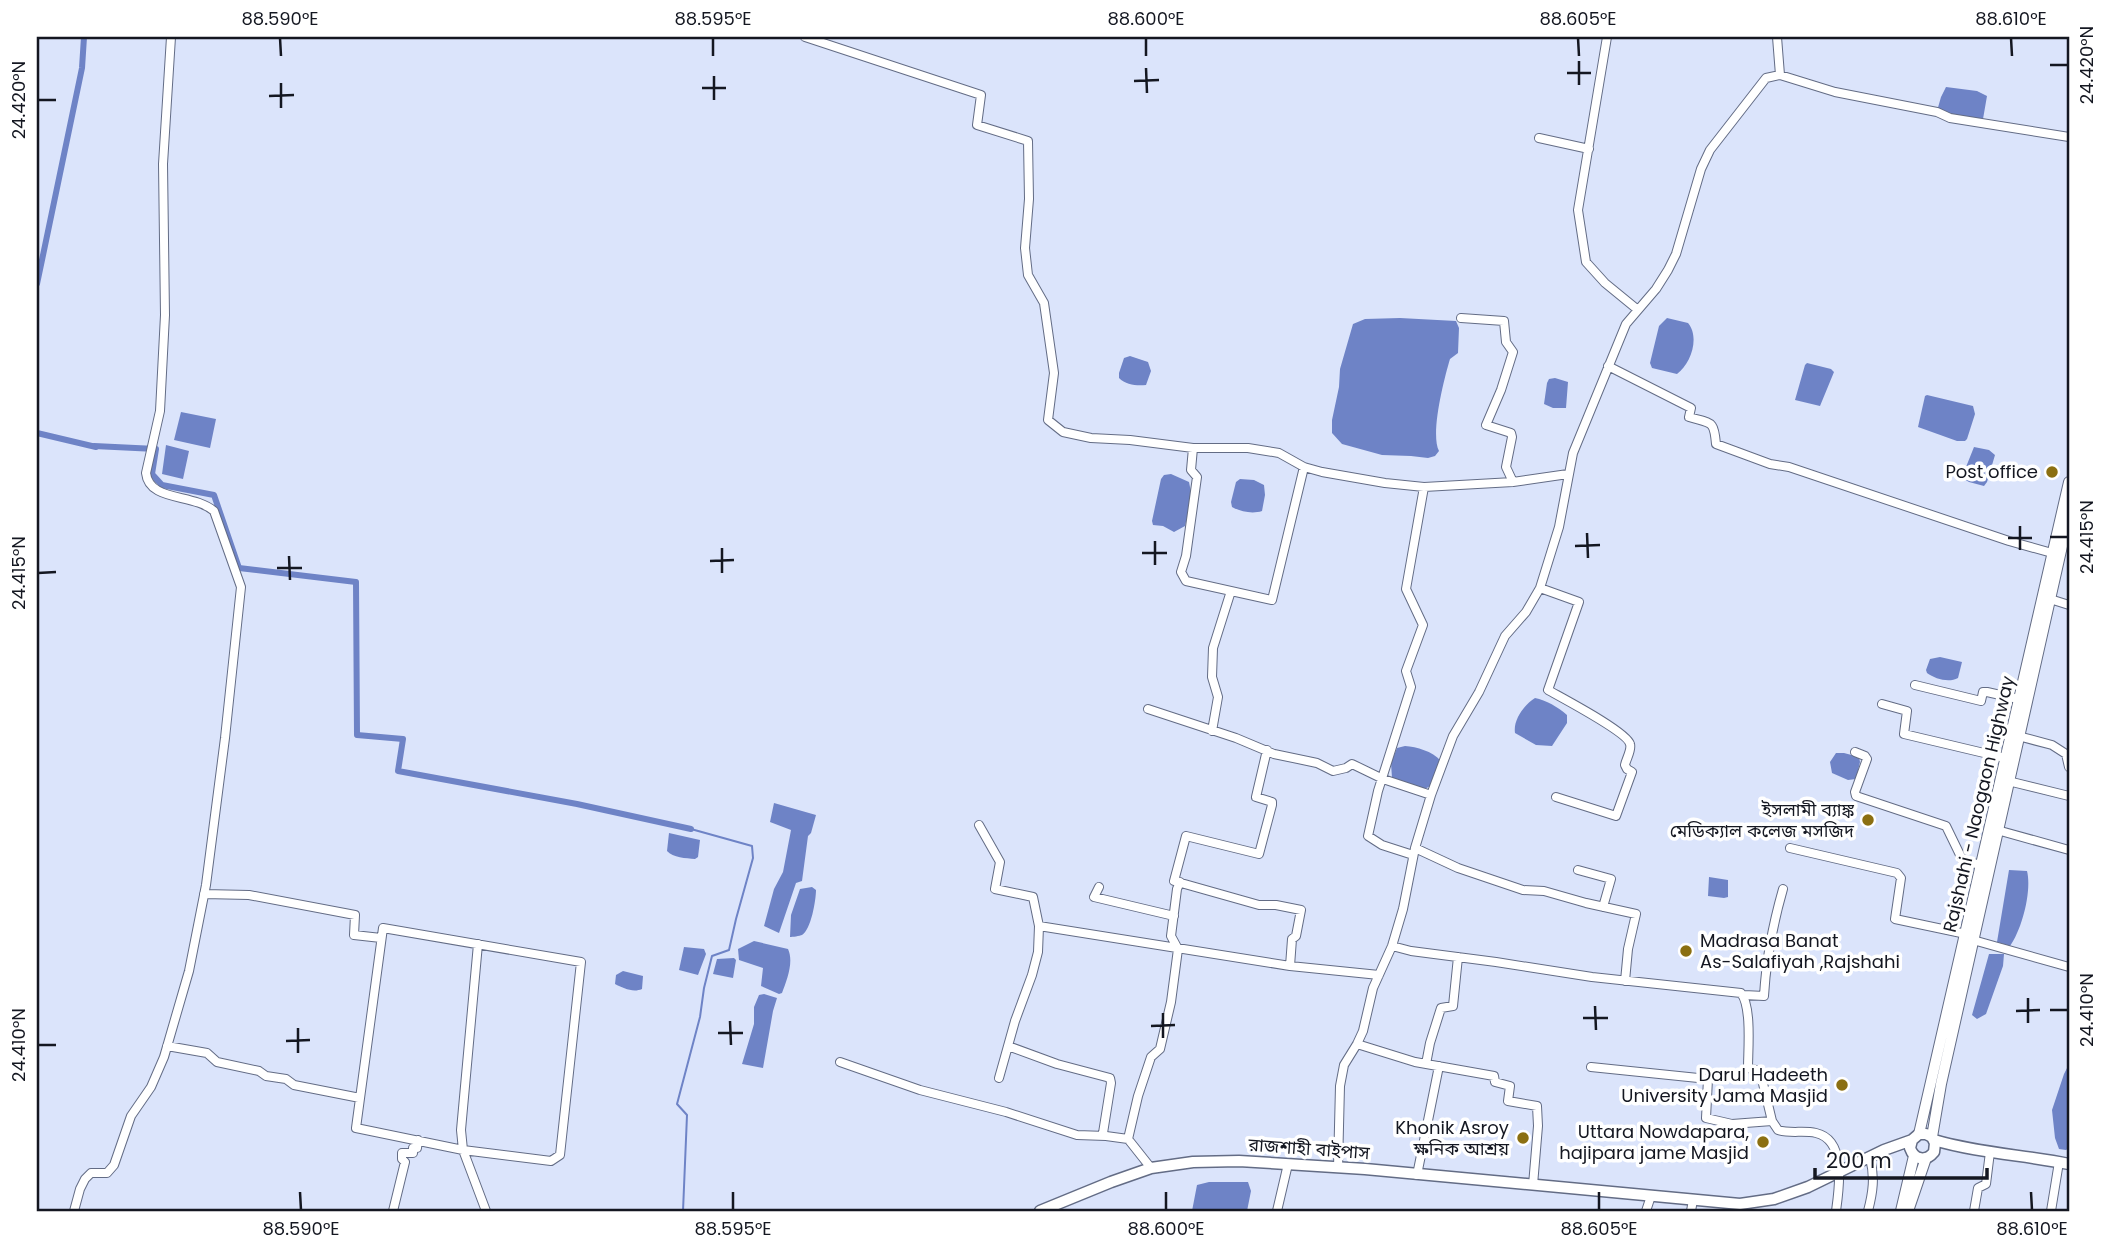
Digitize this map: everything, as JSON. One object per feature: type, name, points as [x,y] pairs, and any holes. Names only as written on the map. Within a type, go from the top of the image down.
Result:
[{"type":"highway","points":[[1869,1158],[1926,1134],[1933,1139],[1972,1149],[2064,1163]]},
{"type":"highway","points":[[1915,1137],[1921,1155]]},
{"type":"highway","points":[[1921,1155],[1935,1147],[1933,1139]]},
{"type":"highway","points":[[1869,1158],[1893,1152],[1921,1155],[1972,1149]]},
{"type":"highway","name":"রাজশাহী বাইপাস","points":[[1040,1211],[1151,1168],[1193,1162],[1338,1167],[1651,1196],[1692,1205],[1740,1204],[1774,1199],[1808,1187],[1869,1158]]},
{"type":"main road","name":"Rajshahi - Naogaon Highway","points":[[1933,1139],[1941,1084],[2005,758],[2052,553],[2067,505],[2069,482]]},
{"type":"main road","name":"Rajshahi - Naogaon Highway","points":[[1985,866],[1997,830],[2069,515]]},
{"type":"main road","name":"Rajshahi - Naogaon Highway","points":[[1915,1137],[1969,937]]},
{"type":"main road","points":[[1900,1211],[1921,1155]]},
{"type":"main road","points":[[1908,1211],[1921,1155]]},
{"type":"street","points":[[74,1211],[85,1179],[91,1173],[107,1173],[114,1165],[131,1116],[150,1087],[167,1046],[189,971],[204,894],[241,587],[214,511],[194,499],[159,492],[151,487],[146,473],[160,411],[165,315],[163,164],[171,37]]},
{"type":"street","points":[[805,37],[981,95],[977,125],[1028,141],[1029,199],[1025,248],[1028,275],[1044,303],[1054,373],[1048,420],[1063,432],[1091,438],[1268,451],[1279,453],[1304,467],[1385,483],[1423,487],[1513,482],[1568,474]]},
{"type":"street","points":[[1607,37],[1578,211],[1586,262],[1605,283],[1638,310]]},
{"type":"street","points":[[1777,37],[1780,75]]},
{"type":"street","points":[[1338,1167],[1340,1086],[1344,1065],[1363,1031],[1373,988],[1392,946],[1403,909],[1414,851],[1431,796],[1453,736],[1479,692],[1506,636],[1526,612],[1540,588],[1559,527],[1573,453],[1626,324],[1656,289],[1676,254],[1701,169],[1710,150],[1766,78],[1780,75],[1835,92],[1937,112],[1951,118],[2069,136]]},
{"type":"street","points":[[1539,138],[1589,149]]},
{"type":"street","points":[[1461,318],[1504,321],[1506,342],[1513,352],[1486,425],[1511,433],[1506,467],[1513,482]]},
{"type":"street","points":[[1608,366],[1691,408],[1689,417],[1711,424],[1716,430],[1716,444],[1770,464],[1789,467],[2052,553]]},
{"type":"street","points":[[1194,447],[1191,470],[1198,477],[1186,556],[1181,572],[1186,581],[1272,600],[1304,467]]},
{"type":"street","points":[[1423,487],[1406,589],[1423,625],[1406,671],[1411,687],[1378,791],[1368,836],[1382,845],[1414,851],[1523,890],[1544,891],[1636,914],[1628,949],[1625,981]]},
{"type":"street","points":[[1540,588],[1579,602],[1548,690],[1615,730],[1631,747],[1625,765],[1632,772],[1616,816],[1556,797]]},
{"type":"street","points":[[1212,732],[1218,697],[1212,677],[1213,648],[1231,591]]},
{"type":"street","points":[[2050,598],[2069,605]]},
{"type":"street","points":[[1915,685],[1981,701],[1983,692],[2018,699]]},
{"type":"street","points":[[1882,704],[1907,711],[1903,734],[2005,758]]},
{"type":"street","points":[[1148,709],[1274,754],[1317,763],[1333,771],[1352,764],[1383,779],[1431,796]]},
{"type":"street","points":[[2018,736],[2052,745],[2066,754],[2069,767]]},
{"type":"street","points":[[1266,750],[1256,797],[1272,802],[1272,805],[1259,854],[1186,836],[1174,881],[1259,905],[1301,910],[1296,936],[1292,939],[1290,967]]},
{"type":"street","points":[[1855,752],[1867,759],[1856,796],[1946,826],[1963,861],[1985,866]]},
{"type":"street","points":[[2008,781],[2069,796]]},
{"type":"street","points":[[979,825],[1000,862],[995,889],[1033,897],[1039,926],[1038,952],[1032,975],[999,1079]]},
{"type":"street","points":[[1997,830],[2069,850]]},
{"type":"street","points":[[1790,848],[1897,873],[1901,878],[1895,919],[1969,937],[2069,967]]},
{"type":"street","points":[[1578,870],[1611,879],[1603,907]]},
{"type":"street","points":[[1128,1139],[1151,1057],[1160,1049],[1171,1002],[1178,948],[1171,936],[1180,882]]},
{"type":"street","points":[[1099,887],[1094,897],[1174,916]]},
{"type":"street","points":[[1392,946],[1411,951],[1625,981],[1764,996],[1765,974],[1783,889]]},
{"type":"street","points":[[204,894],[249,895],[355,915],[354,935],[381,938]]},
{"type":"street","points":[[1039,926],[1290,967],[1379,975]]},
{"type":"street","points":[[383,928],[478,944],[581,962],[560,1155],[551,1161],[463,1150],[356,1128],[383,928]]},
{"type":"street","points":[[478,944],[461,1117],[463,1150],[486,1211]]},
{"type":"street","points":[[1426,1064],[1441,1008],[1453,1006],[1458,957]]},
{"type":"street","points":[[1744,995],[1748,1027],[1748,1068],[1760,1071],[1772,1121],[1778,1130],[1787,1133],[1820,1134],[1831,1142],[1840,1171],[1836,1211]]},
{"type":"street","points":[[1357,1044],[1426,1064],[1494,1076],[1495,1082],[1510,1086],[1508,1101],[1537,1106],[1533,1185]]},
{"type":"street","points":[[167,1046],[207,1053],[217,1062],[286,1079],[294,1085],[360,1098]]},
{"type":"street","points":[[1008,1046],[1057,1064],[1110,1078],[1103,1133],[1107,1136]]},
{"type":"street","points":[[840,1062],[920,1090],[1006,1112],[1077,1135],[1128,1139],[1151,1168]]},
{"type":"street","points":[[1417,1175],[1439,1066]]},
{"type":"street","points":[[1591,1067],[1707,1079],[1706,1118],[1732,1124],[1772,1121]]},
{"type":"street","points":[[393,1211],[405,1162],[402,1153],[413,1153],[418,1140]]},
{"type":"street","points":[[1974,1211],[1978,1188],[1986,1184],[1990,1152]]},
{"type":"street","points":[[1868,1211],[1874,1187],[1874,1172],[1869,1158]]},
{"type":"street","points":[[2052,1211],[2064,1163]]},
{"type":"street","points":[[1277,1211],[1288,1164]]},
{"type":"street","points":[[1646,1211],[1651,1196]]},
{"type":"water","points":[[1946,87],[1977,91],[1987,96],[1983,119],[1974,121],[1937,111]]},
{"type":"water","points":[[1667,318],[1688,323],[1692,329],[1690,357],[1677,374],[1652,368],[1650,363],[1659,326]]},
{"type":"water","points":[[1365,319],[1456,321],[1459,328],[1458,353],[1450,359],[1439,406],[1436,432],[1439,451],[1428,458],[1382,455],[1342,444],[1332,433],[1340,369],[1353,324]]},
{"type":"water","points":[[1130,356],[1148,362],[1151,371],[1146,385],[1132,384],[1119,378],[1124,358]]},
{"type":"water","points":[[1807,363],[1834,372],[1820,406],[1795,400]]},
{"type":"water","points":[[1549,379],[1568,382],[1566,408],[1553,408],[1544,404],[1547,383]]},
{"type":"water","points":[[1927,395],[1973,406],[1975,414],[1965,441],[1957,441],[1918,427]]},
{"type":"water","points":[[181,412],[216,419],[210,448],[174,440]]},
{"type":"water","points":[[166,445],[189,451],[183,479],[162,474]]},
{"type":"water","points":[[1974,447],[1989,450],[1995,455],[1984,486],[1964,479]]},
{"type":"water","points":[[1171,474],[1189,482],[1192,497],[1185,526],[1174,532],[1163,526],[1153,525],[1152,521],[1161,479],[1164,475]]},
{"type":"water","points":[[1240,479],[1254,480],[1264,485],[1262,511],[1247,512],[1232,507],[1236,482]]},
{"type":"water","points":[[1940,657],[1962,662],[1958,678],[1942,680],[1927,673],[1930,659]]},
{"type":"water","points":[[1535,698],[1552,704],[1567,715],[1567,723],[1552,746],[1536,745],[1515,733],[1520,713]]},
{"type":"water","points":[[1405,746],[1424,750],[1441,761],[1435,778],[1427,788],[1392,778],[1391,763],[1397,748]]},
{"type":"water","points":[[1836,753],[1859,757],[1856,779],[1848,780],[1832,773],[1830,762]]},
{"type":"water","points":[[774,803],[816,815],[808,836],[802,881],[796,883],[779,933],[764,926],[774,889],[783,872],[791,830],[770,822]]},
{"type":"water","points":[[669,833],[700,840],[698,857],[684,858],[667,851]]},
{"type":"water","points":[[2009,870],[2027,871],[2028,879],[2025,910],[2010,946],[1997,942]]},
{"type":"water","points":[[1709,877],[1728,880],[1728,897],[1708,896]]},
{"type":"water","points":[[812,887],[816,890],[816,895],[808,927],[802,935],[790,937],[791,915],[800,889]]},
{"type":"water","points":[[754,941],[788,949],[790,965],[782,993],[761,986],[763,968],[739,960],[738,949]]},
{"type":"water","points":[[684,947],[704,949],[706,954],[698,975],[679,970]]},
{"type":"water","points":[[1989,954],[2004,954],[2003,966],[1986,1014],[1977,1019],[1972,1015]]},
{"type":"water","points":[[734,958],[733,978],[713,974],[717,959]]},
{"type":"water","points":[[623,971],[643,976],[642,989],[632,990],[615,984],[616,975]]},
{"type":"water","points":[[759,995],[777,998],[763,1068],[742,1064],[754,1024],[754,1007]]},
{"type":"water","points":[[2069,1064],[2069,1148],[2066,1150],[2059,1149],[2055,1138],[2052,1110]]},
{"type":"water","points":[[1209,1182],[1248,1182],[1251,1191],[1247,1211],[1192,1211],[1197,1185]]},
{"type":"waterway","points":[[37,284],[82,68],[84,37]]},
{"type":"waterway","points":[[37,433],[96,447]]},
{"type":"waterway","points":[[94,446],[156,449],[152,474],[162,485],[214,495],[239,568],[356,582],[357,735],[403,739],[398,771],[577,804],[691,829]]},
{"type":"waterway","points":[[683,1211],[687,1115],[677,1104],[700,1017],[712,956],[729,950],[753,858],[752,846],[691,829]]},
{"type":"place","name":"Post office","points":[[2052,472]]},
{"type":"place","name":"ইসলামী ব্যাঙ্ক মেডিক্যাল কলেজ মসজিদ","points":[[1868,820]]},
{"type":"place","name":"Madrasa Banat As-Salafiyah ,Rajshahi","points":[[1686,951]]},
{"type":"place","name":"Darul Hadeeth University Jama Masjid","points":[[1842,1085]]},
{"type":"place","name":"Khonik Asroy ক্ষনিক আশ্রয়","points":[[1523,1138]]},
{"type":"place","name":"Uttara Nowdapara, hajipara jame Masjid","points":[[1763,1142]]}]
